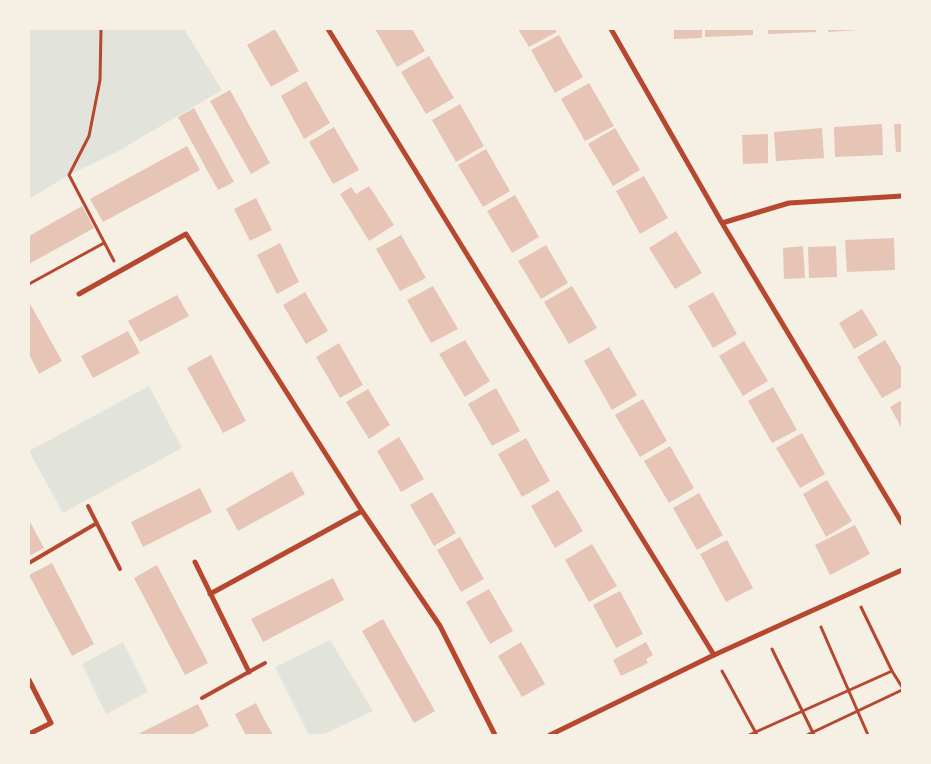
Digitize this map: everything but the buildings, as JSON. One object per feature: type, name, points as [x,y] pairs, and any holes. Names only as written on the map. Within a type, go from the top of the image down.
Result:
[{"type":"street","points":[[328,29],[714,655]]},
{"type":"street","points":[[610,29],[722,223],[902,523]]},
{"type":"street","points":[[722,223],[788,203],[902,196]]},
{"type":"street","points":[[79,294],[186,234],[362,511],[440,626],[495,735]]},
{"type":"street","points":[[210,594],[362,511]]},
{"type":"street","points":[[195,562],[249,672]]},
{"type":"street","points":[[550,735],[714,655],[902,570]]},
{"type":"street","points":[[29,680],[51,723],[29,734]]},
{"type":"lane","points":[[88,506],[120,569]]},
{"type":"lane","points":[[29,563],[97,524]]},
{"type":"lane","points":[[202,698],[265,663]]},
{"type":"path","points":[[101,29],[100,80],[89,136],[69,175],[115,263],[123,270]]},
{"type":"path","points":[[29,284],[104,243]]},
{"type":"path","points":[[807,735],[814,734],[902,689],[861,607]]},
{"type":"path","points":[[821,627],[868,735]]},
{"type":"path","points":[[772,649],[814,734]]},
{"type":"path","points":[[722,671],[757,734]]},
{"type":"path","points":[[749,735],[757,734],[892,671]]},
{"type":"shaded area","points":[[29,29],[184,29],[222,90],[115,153],[69,175],[29,199]]},
{"type":"shaded area","points":[[149,386],[182,448],[63,513],[29,451]]},
{"type":"shaded area","points":[[330,640],[373,711],[322,735],[309,735],[275,667]]},
{"type":"shaded area","points":[[123,642],[148,692],[106,714],[82,664]]}]
